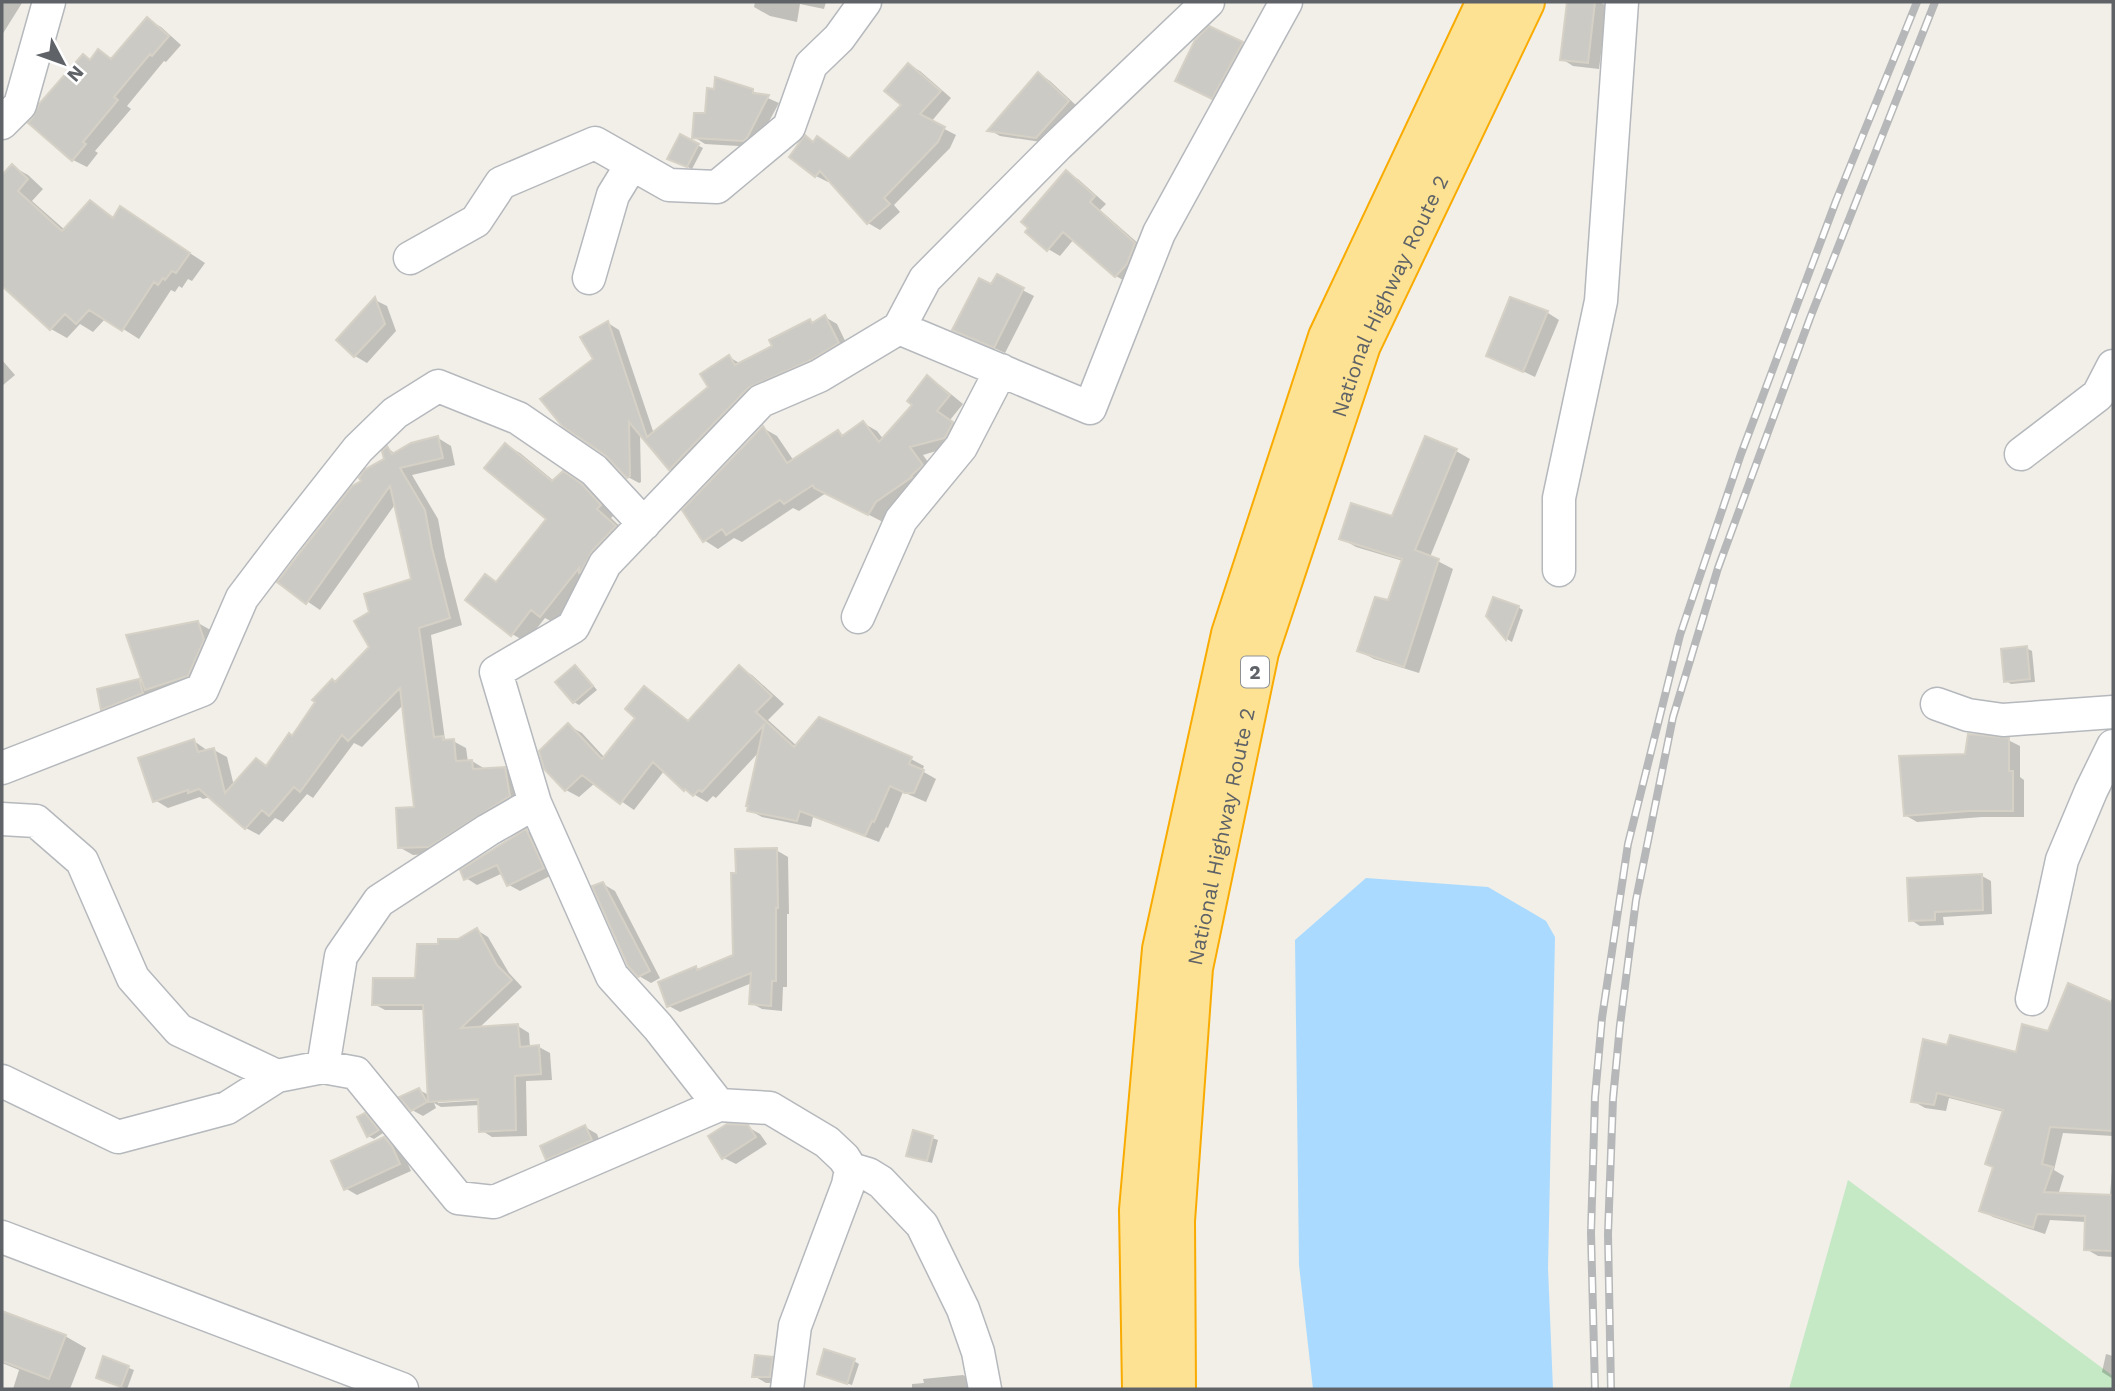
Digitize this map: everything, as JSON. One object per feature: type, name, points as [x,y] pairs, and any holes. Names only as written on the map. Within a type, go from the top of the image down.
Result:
[{"type":"highway","name":"National Highway Route 2","points":[[1142,1389],[1139,1210],[1162,949],[1231,634],[1328,337],[1486,2]]},
{"type":"highway","name":"National Highway Route 2","points":[[1176,1389],[1175,1221],[1193,968],[1259,652],[1361,345],[1525,2]]},
{"type":"street","points":[[2,123],[20,105],[49,2]]},
{"type":"street","points":[[410,258],[476,221],[501,183],[595,143],[669,185],[717,187],[789,127],[811,65],[839,38],[865,2]]},
{"type":"street","points":[[719,1105],[658,1027],[612,976],[535,803],[495,672],[573,627],[605,565],[761,401],[819,376],[899,328],[925,279],[1058,145],[1208,2]]},
{"type":"street","points":[[899,328],[1090,408],[1159,233],[1286,2]]},
{"type":"street","points":[[1559,570],[1559,498],[1601,301],[1622,2]]},
{"type":"street","points":[[589,278],[612,195],[632,164]]},
{"type":"street","points":[[2021,454],[2098,395],[2113,366]]},
{"type":"street","points":[[858,617],[901,520],[961,447],[1001,370]]},
{"type":"street","points":[[2,768],[202,690],[242,598],[250,587],[358,449],[395,413],[438,386],[518,418],[594,470],[644,524]]},
{"type":"street","points":[[1937,705],[1968,715],[2003,720],[2113,712]]},
{"type":"street","points":[[2032,999],[2062,860],[2113,746]]},
{"type":"street","points":[[323,1067],[341,956],[379,901],[488,830],[535,803]]},
{"type":"street","points":[[2,819],[36,821],[82,861],[133,978],[179,1030],[277,1076]]},
{"type":"street","points":[[2,1081],[118,1138],[227,1108],[277,1076],[323,1067],[356,1073],[458,1198],[494,1202],[719,1105],[770,1108],[827,1142],[851,1169],[868,1174],[881,1182],[922,1225],[963,1309],[978,1352],[985,1389]]},
{"type":"street","points":[[787,1389],[795,1326],[848,1185],[851,1169]]},
{"type":"street","points":[[2,1237],[402,1389]]},
{"type":"green space","points":[[1848,1180],[2113,1376],[2113,1389],[1789,1389]]},
{"type":"water","points":[[1366,878],[1488,887],[1546,921],[1555,937],[1548,1268],[1553,1389],[1313,1389],[1299,1265],[1295,940]]},
{"type":"building","points":[[1567,2],[1595,2],[1588,63],[1560,60]]},
{"type":"building","points":[[147,17],[169,36],[114,97],[118,100],[83,142],[86,144],[72,161],[28,123],[39,104],[83,54],[90,60],[98,49],[111,59]]},
{"type":"building","points":[[1209,26],[1243,42],[1212,99],[1175,81],[1195,40]]},
{"type":"building","points":[[908,63],[941,91],[920,114],[945,127],[938,142],[884,198],[890,204],[867,224],[820,171],[815,177],[789,157],[805,135],[813,142],[817,136],[849,159],[901,105],[884,91]]},
{"type":"building","points":[[1038,72],[1069,101],[1036,138],[987,131]]},
{"type":"building","points":[[715,77],[753,89],[753,93],[769,95],[743,141],[692,138],[694,113],[705,113],[707,88],[714,89]]},
{"type":"building","points":[[680,134],[699,144],[687,167],[667,159]]},
{"type":"building","points":[[12,164],[28,179],[18,191],[62,231],[90,200],[113,218],[120,206],[190,253],[176,273],[172,271],[158,285],[154,282],[122,331],[89,310],[76,324],[65,314],[50,330],[2,286],[2,175]]},
{"type":"building","points":[[1066,170],[1095,196],[1090,202],[1135,243],[1127,264],[1115,277],[1063,232],[1047,251],[1025,232],[1028,228],[1021,222]]},
{"type":"building","points":[[997,274],[1024,288],[994,348],[952,330],[979,278],[991,284]]},
{"type":"building","points":[[375,297],[385,324],[354,357],[336,340]]},
{"type":"building","points":[[1510,297],[1548,311],[1523,372],[1486,356]]},
{"type":"building","points":[[825,315],[839,343],[811,360],[748,388],[669,470],[629,422],[630,476],[627,478],[605,455],[562,426],[540,399],[593,359],[580,337],[608,321],[647,437],[708,387],[700,374],[729,355],[735,365],[772,346],[769,340],[810,319],[812,323]]},
{"type":"building","points":[[927,375],[950,395],[937,411],[953,422],[945,438],[910,447],[923,465],[912,477],[876,502],[868,515],[814,488],[813,485],[784,504],[780,500],[726,535],[722,529],[703,542],[682,510],[763,426],[787,463],[838,430],[842,436],[863,421],[879,442],[912,405],[907,401]]},
{"type":"building","points":[[438,436],[443,458],[400,468],[425,510],[450,618],[419,628],[434,737],[454,739],[456,761],[472,760],[473,769],[505,767],[510,796],[429,847],[398,848],[396,808],[414,807],[400,688],[348,741],[342,735],[300,792],[294,787],[269,816],[262,810],[245,829],[199,789],[153,802],[138,758],[194,739],[198,752],[214,748],[225,793],[256,758],[266,766],[289,733],[292,736],[315,702],[312,700],[332,679],[335,682],[369,647],[354,621],[369,612],[364,594],[411,579],[390,486],[306,604],[277,582],[352,486],[361,481],[359,478],[364,470],[384,459],[382,451],[387,446],[392,454],[411,443]]},
{"type":"building","points":[[1425,436],[1457,449],[1415,550],[1439,559],[1404,667],[1357,651],[1375,597],[1388,600],[1402,559],[1339,539],[1351,503],[1392,516]]},
{"type":"building","points":[[505,443],[552,481],[563,471],[582,484],[601,505],[597,509],[616,526],[592,551],[581,572],[579,573],[579,568],[540,617],[531,610],[511,636],[465,600],[485,574],[496,582],[546,519],[484,468]]},
{"type":"building","points":[[1493,597],[1519,606],[1506,640],[1486,616]]},
{"type":"building","points":[[198,621],[204,640],[188,676],[145,690],[126,635]]},
{"type":"building","points":[[2027,646],[2030,679],[2004,682],[2001,649]]},
{"type":"building","points":[[575,665],[593,686],[573,703],[555,682]]},
{"type":"building","points":[[739,665],[772,696],[756,712],[794,747],[819,717],[912,757],[909,764],[924,770],[914,793],[905,793],[890,786],[865,836],[800,811],[797,821],[747,811],[764,725],[702,792],[699,790],[693,796],[653,762],[620,804],[582,775],[565,791],[544,769],[539,751],[568,723],[602,759],[635,718],[625,709],[644,686],[688,721]]},
{"type":"building","points":[[139,679],[143,693],[101,710],[97,689]]},
{"type":"building","points":[[1968,734],[2009,738],[2009,771],[2013,771],[2013,811],[1904,816],[1899,756],[1965,754]]},
{"type":"building","points":[[526,829],[544,868],[507,886],[497,865],[464,880],[460,870]]},
{"type":"building","points":[[777,848],[776,981],[772,981],[771,1006],[749,1004],[751,973],[667,1007],[658,982],[696,966],[697,970],[733,955],[731,873],[736,873],[735,849]]},
{"type":"building","points":[[1982,874],[1983,910],[1935,912],[1935,920],[1909,921],[1907,878]]},
{"type":"building","points":[[603,882],[650,971],[638,977],[628,966],[592,886]]},
{"type":"building","points":[[477,928],[497,965],[512,980],[461,1028],[518,1024],[520,1047],[539,1045],[541,1074],[515,1076],[516,1130],[479,1132],[478,1099],[428,1102],[423,1005],[372,1005],[373,978],[415,978],[417,944],[438,944],[438,939],[458,939]]},
{"type":"building","points":[[2068,983],[2113,1003],[2113,1131],[2050,1127],[2042,1164],[2053,1167],[2044,1192],[2113,1195],[2113,1251],[2084,1250],[2085,1216],[2037,1214],[2033,1228],[1979,1211],[1993,1167],[1985,1164],[2003,1110],[1937,1093],[1934,1105],[1911,1102],[1923,1039],[1947,1045],[1950,1035],[2016,1052],[2022,1024],[2048,1031]]},
{"type":"building","points":[[419,1088],[427,1102],[411,1111],[399,1097]]},
{"type":"building","points":[[365,1113],[379,1130],[367,1137],[357,1117]]},
{"type":"building","points":[[727,1124],[748,1125],[756,1137],[722,1159],[708,1136]]},
{"type":"building","points":[[585,1125],[592,1140],[546,1160],[540,1146]]},
{"type":"building","points":[[913,1130],[933,1136],[927,1161],[906,1156]]},
{"type":"building","points":[[384,1137],[392,1146],[400,1164],[344,1190],[331,1161]]},
{"type":"building","points":[[2,1311],[66,1335],[49,1379],[2,1361]]},
{"type":"building","points":[[824,1349],[855,1359],[847,1384],[817,1374]]},
{"type":"building","points":[[755,1355],[773,1357],[770,1377],[752,1377]]},
{"type":"building","points":[[103,1356],[129,1366],[121,1387],[96,1378]]},
{"type":"railway","points":[[1595,1389],[1591,1233],[1595,1097],[1602,1018],[1628,844],[1680,635],[1741,454],[1836,201],[1917,2]]},
{"type":"railway","points":[[1611,1389],[1608,1234],[1613,1099],[1636,900],[1673,717],[1718,568],[1810,318],[1935,2]]}]
